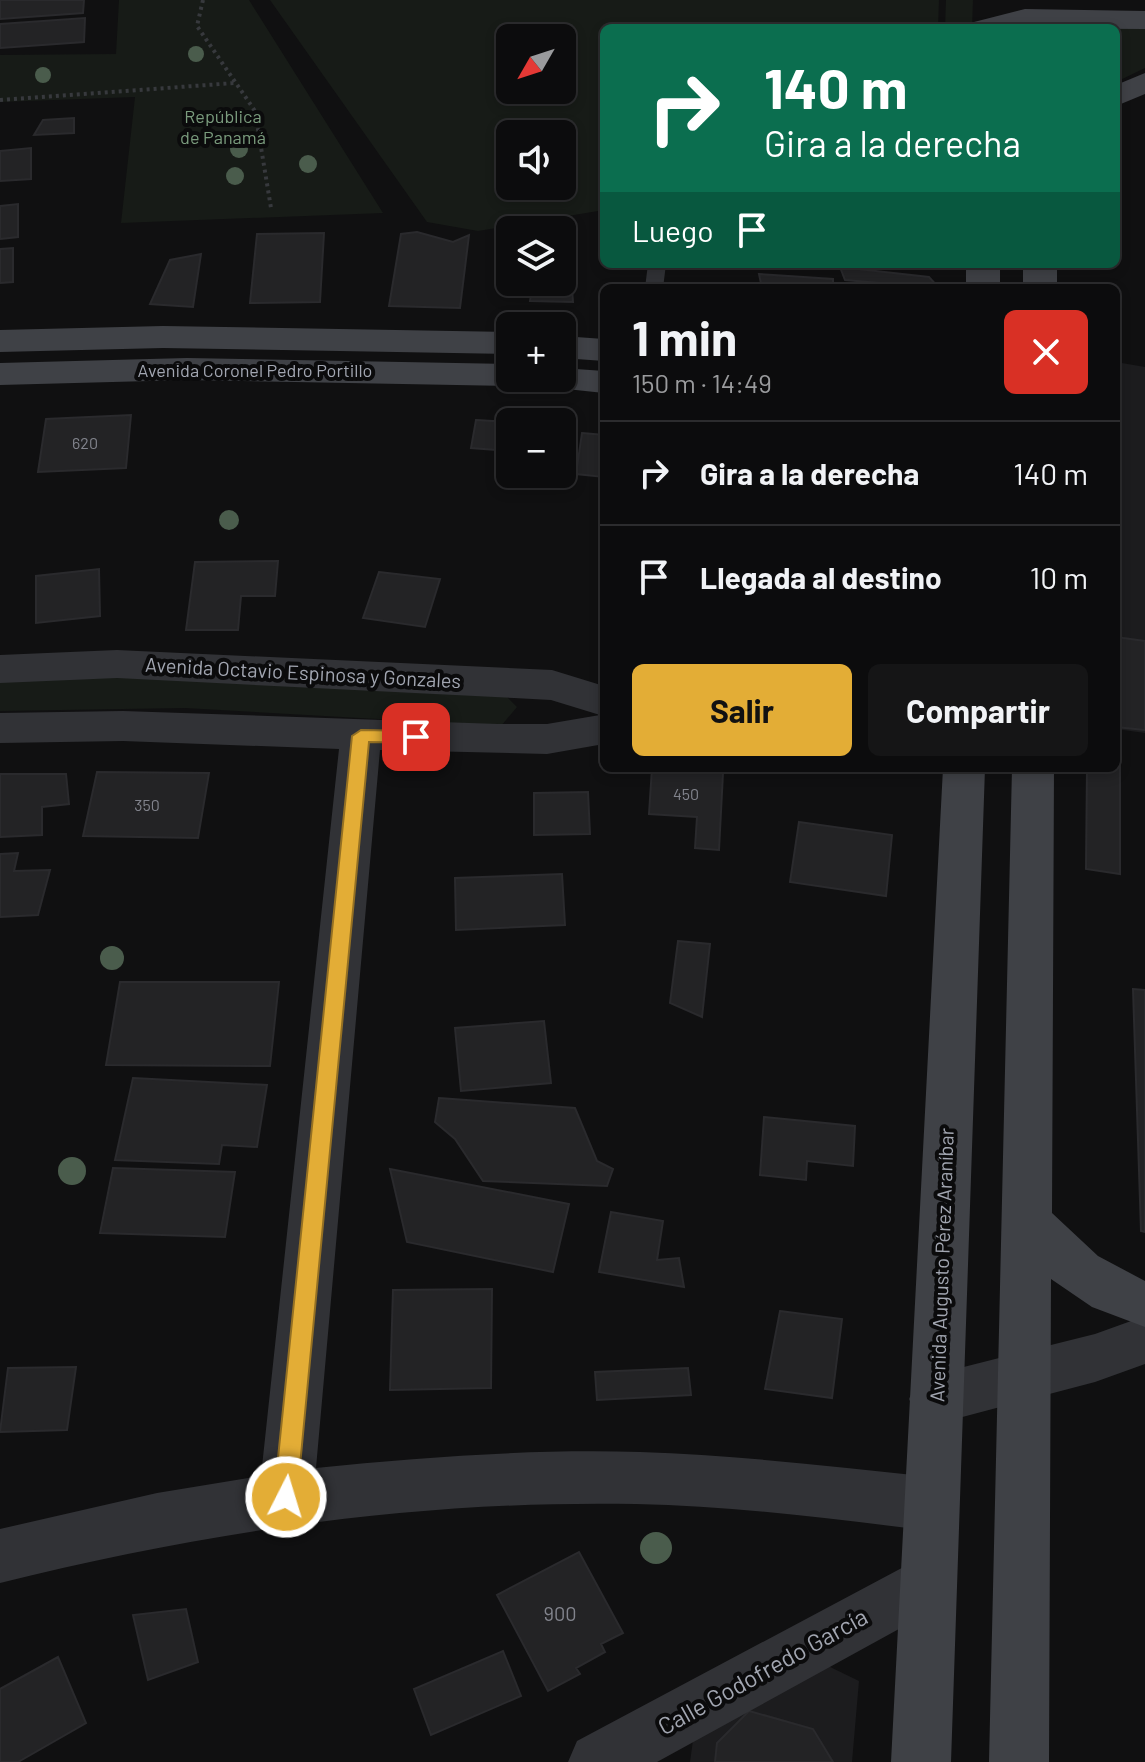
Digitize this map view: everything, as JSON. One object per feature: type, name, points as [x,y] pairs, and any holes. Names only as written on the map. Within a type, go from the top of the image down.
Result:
[{"type":"main road","points":[[982,0],[983,24]]},
{"type":"main road","points":[[1113,0],[1145,10]]},
{"type":"main road","points":[[996,24],[1034,15],[1145,20]]},
{"type":"main road","points":[[1120,95],[1145,82]]},
{"type":"main road","name":"Avenida Coronel Pedro Portillo","points":[[0,341],[163,337],[496,343]]},
{"type":"main road","points":[[576,348],[600,350]]},
{"type":"main road","name":"Avenida Coronel Pedro Portillo","points":[[0,374],[187,369],[496,375]]},
{"type":"main road","points":[[576,380],[600,382]]},
{"type":"main road","name":"Avenida Augusto Pérez Araníbar","points":[[921,1762],[964,772]]},
{"type":"main road","points":[[1019,1762],[1033,772]]},
{"type":"main road","points":[[1027,1221],[1056,1254],[1085,1278],[1116,1295],[1145,1304]]},
{"type":"street","name":"Avenida Octavio Espinosa y Gonzales","points":[[0,669],[117,664],[514,683],[552,685],[600,700]]},
{"type":"street","points":[[498,739],[514,731],[524,720],[528,707],[525,694],[514,683]]},
{"type":"street","points":[[0,728],[123,726],[498,739],[547,739],[600,730]]},
{"type":"street","points":[[286,1497],[361,736]]},
{"type":"street","points":[[936,1399],[1095,1358],[1145,1340]]},
{"type":"street","points":[[0,1556],[169,1518],[286,1497],[507,1479],[637,1478],[757,1485],[932,1504]]},
{"type":"street","name":"Calle Godofredo García","points":[[598,1762],[928,1582]]},
{"type":"path","points":[[203,0],[197,26],[255,111],[271,208]]},
{"type":"path","points":[[0,100],[235,83]]},
{"type":"shaded area","points":[[1120,363],[1145,367],[1145,733],[1120,730]]},
{"type":"shaded area","points":[[824,1664],[859,1681],[852,1762],[690,1762],[694,1733]]},
{"type":"green space","name":"República de Panamá","points":[[119,0],[249,0],[383,213],[121,223],[135,97],[0,102],[0,55],[116,54]]},
{"type":"green space","points":[[270,0],[939,0],[938,24],[600,24],[600,211],[568,216],[496,216],[496,228],[478,231],[427,222]]},
{"type":"green space","points":[[946,0],[973,0],[972,24],[945,24]]},
{"type":"green space","points":[[1145,26],[1145,68],[1120,80],[1120,28]]},
{"type":"green space","points":[[212,674],[506,696],[517,707],[501,726],[185,708],[0,711],[0,680]]},
{"type":"building","points":[[0,0],[84,0],[83,13],[0,19]]},
{"type":"building","points":[[85,18],[84,42],[0,48],[0,24]]},
{"type":"building","points":[[74,118],[74,133],[34,135],[43,120]]},
{"type":"building","points":[[31,148],[31,179],[0,181],[0,151]]},
{"type":"building","points":[[18,204],[18,237],[0,239],[0,206]]},
{"type":"building","points":[[417,232],[453,242],[469,235],[460,308],[389,306],[401,234]]},
{"type":"building","points":[[324,233],[320,302],[250,303],[257,234]]},
{"type":"building","points":[[13,248],[13,282],[0,283],[0,249]]},
{"type":"building","points":[[201,254],[193,307],[150,304],[170,260]]},
{"type":"building","points":[[840,268],[929,277],[935,284],[892,284],[845,280]]},
{"type":"building","points":[[759,274],[833,279],[833,284],[761,284]]},
{"type":"building","points":[[531,296],[573,296],[573,302],[530,301]]},
{"type":"building","points":[[131,415],[126,468],[38,472],[46,419]]},
{"type":"building","points":[[476,420],[496,421],[496,450],[471,448]]},
{"type":"building","points":[[582,433],[600,435],[600,477],[576,474]]},
{"type":"building","points":[[278,561],[275,596],[241,596],[238,630],[186,630],[195,562]]},
{"type":"building","points":[[99,569],[100,616],[36,623],[36,576]]},
{"type":"building","points":[[379,572],[440,579],[425,627],[363,618]]},
{"type":"building","points":[[1120,638],[1145,641],[1145,730],[1120,727]]},
{"type":"building","points":[[97,772],[209,773],[198,838],[83,836]]},
{"type":"building","points":[[652,772],[723,773],[719,850],[695,848],[697,817],[649,814]]},
{"type":"building","points":[[1087,772],[1120,772],[1120,874],[1086,869]]},
{"type":"building","points":[[0,774],[66,774],[69,804],[42,807],[42,835],[0,837]]},
{"type":"building","points":[[588,792],[590,834],[534,835],[534,793]]},
{"type":"building","points":[[799,822],[892,835],[886,896],[790,882]]},
{"type":"building","points":[[18,853],[14,871],[50,870],[38,915],[0,917],[0,854]]},
{"type":"building","points":[[562,874],[565,925],[456,930],[455,878]]},
{"type":"building","points":[[678,941],[710,944],[702,1017],[670,1003]]},
{"type":"building","points":[[120,982],[279,982],[270,1066],[106,1065]]},
{"type":"building","points":[[1133,989],[1145,990],[1145,1232],[1141,1231]]},
{"type":"building","points":[[544,1021],[551,1083],[461,1091],[455,1028]]},
{"type":"building","points":[[133,1078],[267,1085],[257,1147],[222,1145],[219,1164],[115,1160]]},
{"type":"building","points":[[439,1098],[575,1108],[597,1161],[613,1169],[607,1186],[483,1181],[455,1139],[435,1122]]},
{"type":"building","points":[[764,1117],[855,1126],[853,1166],[807,1161],[806,1180],[760,1175]]},
{"type":"building","points":[[113,1168],[235,1172],[225,1237],[100,1233]]},
{"type":"building","points":[[390,1169],[569,1204],[553,1272],[407,1242]]},
{"type":"building","points":[[611,1212],[663,1221],[657,1260],[679,1258],[684,1287],[599,1272]]},
{"type":"building","points":[[492,1289],[491,1388],[390,1390],[393,1290]]},
{"type":"building","points":[[780,1311],[842,1319],[832,1398],[765,1389]]},
{"type":"building","points":[[76,1367],[67,1430],[0,1432],[8,1368]]},
{"type":"building","points":[[688,1368],[691,1395],[597,1400],[595,1372]]},
{"type":"building","points":[[579,1552],[623,1633],[601,1644],[605,1652],[576,1668],[580,1674],[548,1691],[497,1595]]},
{"type":"building","points":[[186,1609],[198,1662],[148,1680],[133,1615]]},
{"type":"building","points":[[503,1651],[521,1696],[431,1735],[414,1689]]},
{"type":"building","points":[[58,1657],[86,1723],[18,1762],[0,1762],[0,1689]]},
{"type":"building","points":[[749,1711],[813,1729],[833,1762],[715,1762],[717,1743]]},
{"type":"route","points":[[286,1497],[361,736],[416,737]]}]
